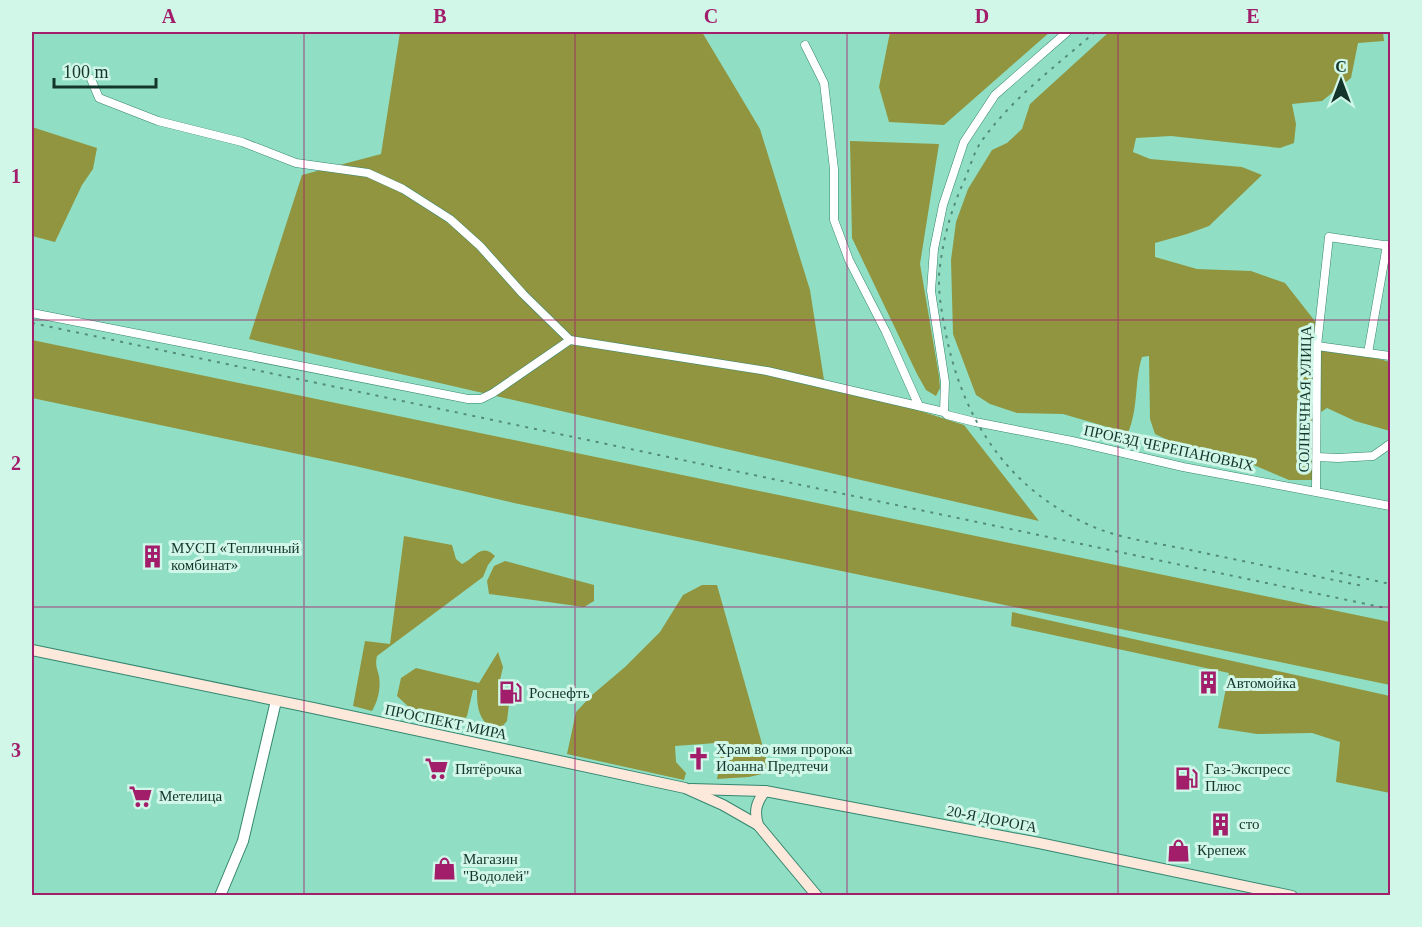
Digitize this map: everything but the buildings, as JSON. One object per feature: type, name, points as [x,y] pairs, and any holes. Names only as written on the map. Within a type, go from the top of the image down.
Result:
[{"type":"main road","name":"ПРОСПЕКТ МИРА","points":[[32,650],[685,788],[759,825],[817,896]]},
{"type":"main road","name":"20-Я ДОРОГА","points":[[685,788],[765,791],[1050,845],[1292,896]]},
{"type":"main road","points":[[759,825],[755,813],[759,799],[765,791]]},
{"type":"street","points":[[944,411],[945,382],[931,291],[934,249],[943,205],[964,142],[995,95],[1067,32]]},
{"type":"street","points":[[805,45],[824,83],[834,169],[834,220],[849,260],[886,332],[919,406]]},
{"type":"street","points":[[32,313],[468,399],[481,399],[493,393],[570,340],[480,246],[450,219],[403,189],[368,173],[296,163],[242,142],[158,121],[99,98],[91,79]]},
{"type":"street","name":"СОЛНЕЧНАЯ УЛИЦА","points":[[1316,491],[1317,346],[1329,237],[1389,246]]},
{"type":"street","points":[[1368,353],[1389,246]]},
{"type":"street","name":"ПРОЕЗД ЧЕРЕПАНОВЫХ","points":[[570,340],[767,371],[944,411],[948,415],[975,422],[1072,441],[1184,467],[1390,506]]},
{"type":"street","points":[[1317,346],[1390,356]]},
{"type":"street","points":[[1317,457],[1338,459],[1373,456],[1390,444]]},
{"type":"street","points":[[220,896],[243,841],[276,701]]},
{"type":"green space","points":[[400,32],[702,32],[760,129],[810,290],[824,380],[964,425],[1039,521],[249,339],[302,175],[381,154]]},
{"type":"green space","points":[[890,32],[1050,32],[944,125],[889,122],[879,87]]},
{"type":"green space","points":[[1109,32],[1383,32],[1384,41],[1358,43],[1351,78],[1322,101],[1292,104],[1296,124],[1294,143],[1280,148],[1171,136],[1136,138],[1133,152],[1150,159],[1242,167],[1262,175],[1209,226],[1155,243],[1155,257],[1197,269],[1251,271],[1285,283],[1318,325],[1317,345],[1390,362],[1390,431],[1355,421],[1327,408],[1318,414],[1318,471],[1312,480],[1289,480],[1237,458],[1178,445],[1155,434],[1150,419],[1149,356],[1142,357],[1134,413],[1128,433],[1063,414],[1017,413],[990,404],[976,395],[953,334],[951,260],[956,222],[968,189],[992,150],[1007,143],[1022,129],[1030,104]]},
{"type":"green space","points":[[32,127],[97,148],[93,169],[82,185],[55,242],[32,236]]},
{"type":"green space","points":[[850,141],[939,144],[920,264],[939,376],[940,388],[936,396],[926,390],[917,374],[852,238]]},
{"type":"green space","points":[[32,340],[1390,622],[1390,685],[514,503],[355,466],[32,398]]},
{"type":"green space","points":[[404,536],[452,545],[456,559],[462,564],[478,552],[486,550],[495,556],[483,577],[377,656],[379,690],[372,711],[353,706],[365,641],[390,644]]},
{"type":"green space","points":[[505,561],[594,585],[594,601],[584,607],[489,594],[487,581],[494,566]]},
{"type":"green space","points":[[702,585],[717,585],[770,772],[749,777],[717,779],[721,759],[716,743],[675,746],[676,762],[686,773],[684,780],[567,754],[576,712],[660,632],[683,595]]},
{"type":"green space","points":[[1012,612],[1390,696],[1390,793],[1336,782],[1340,742],[1312,733],[1257,734],[1218,728],[1229,673],[1011,626]]},
{"type":"green space","points":[[498,652],[503,667],[500,680],[502,692],[509,704],[507,721],[494,732],[480,713],[477,690],[473,690],[467,716],[460,725],[445,724],[435,711],[413,711],[397,696],[401,678],[416,668],[479,683]]},
{"type":"railway","points":[[1095,32],[1035,84],[993,126],[976,150],[952,211],[940,266],[940,297],[952,361],[975,419],[1011,469],[1033,491],[1059,509],[1089,525],[1139,540],[1363,586]]},
{"type":"railway","points":[[32,323],[1390,609]]},
{"type":"railway","points":[[1331,571],[1390,584]]},
{"type":"place","name":"МУСП «Тепличный комбинат»","points":[[153,557]]},
{"type":"place","name":"Автомойка","points":[[1208,683]]},
{"type":"place","name":"Роснефть","points":[[511,693]]},
{"type":"place","name":"Храм во имя пророка Иоанна Предтечи","points":[[698,758]]},
{"type":"place","name":"Пятёрочка","points":[[437,769]]},
{"type":"place","name":"Газ-Экспресс Плюс","points":[[1187,778]]},
{"type":"place","name":"Метелица","points":[[141,796]]},
{"type":"place","name":"сто","points":[[1221,824]]},
{"type":"place","name":"Крепеж","points":[[1179,850]]},
{"type":"place","name":"Магазин \"Водолей\"","points":[[445,868]]}]
